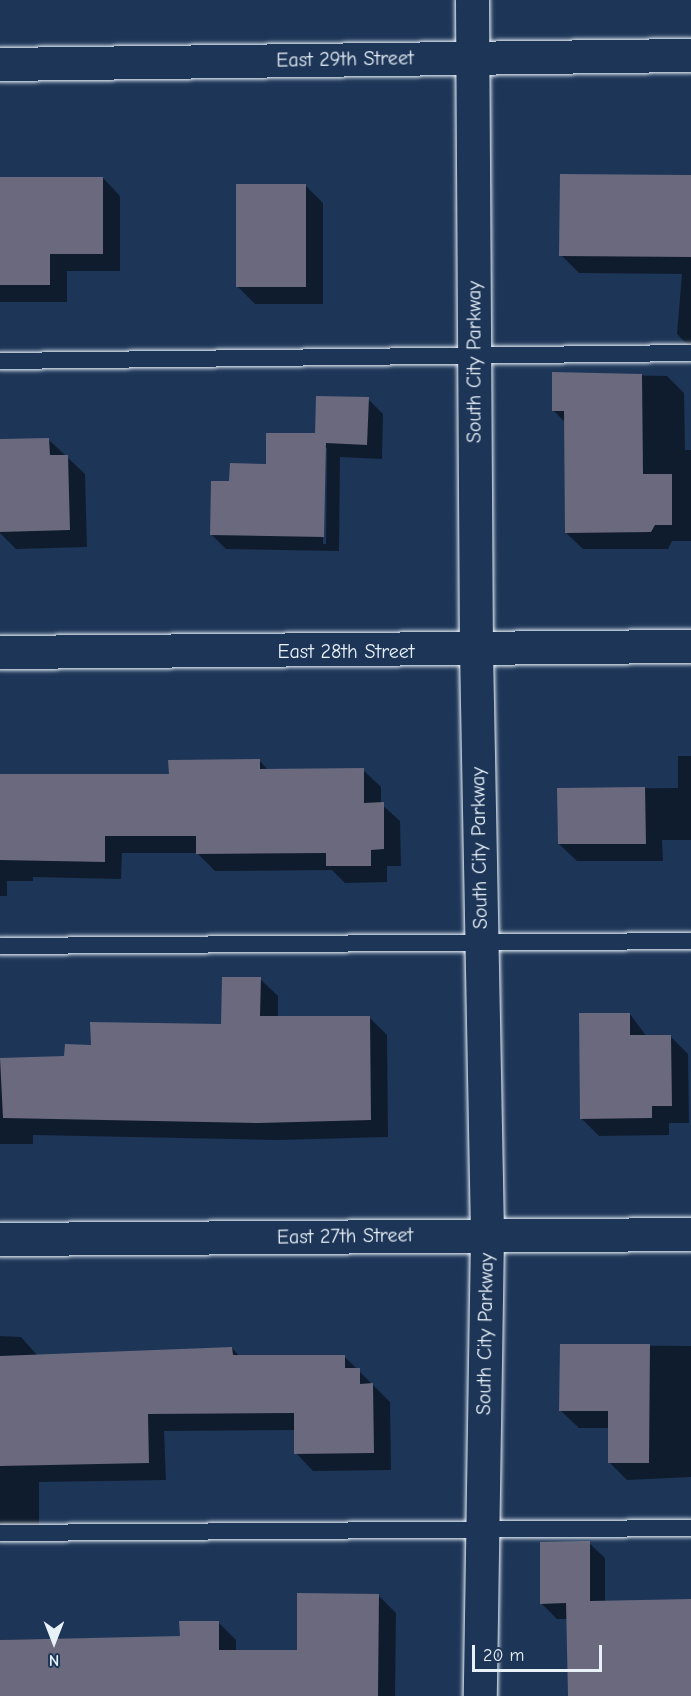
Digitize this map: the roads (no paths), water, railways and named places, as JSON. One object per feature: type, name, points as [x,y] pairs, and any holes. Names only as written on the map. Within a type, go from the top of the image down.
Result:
[{"type":"street","name":"South City Parkway","points":[[472,0],[476,650],[487,1235],[480,1696]]},
{"type":"street","name":"East 29th Street","points":[[0,64],[691,55]]},
{"type":"street","name":"East 28th Street","points":[[0,652],[476,650],[691,646]]},
{"type":"street","name":"East 27th Street","points":[[0,1239],[691,1234]]},
{"type":"lane","points":[[0,361],[691,353]]},
{"type":"lane","points":[[0,946],[691,941]]},
{"type":"lane","points":[[0,1533],[691,1528]]}]
